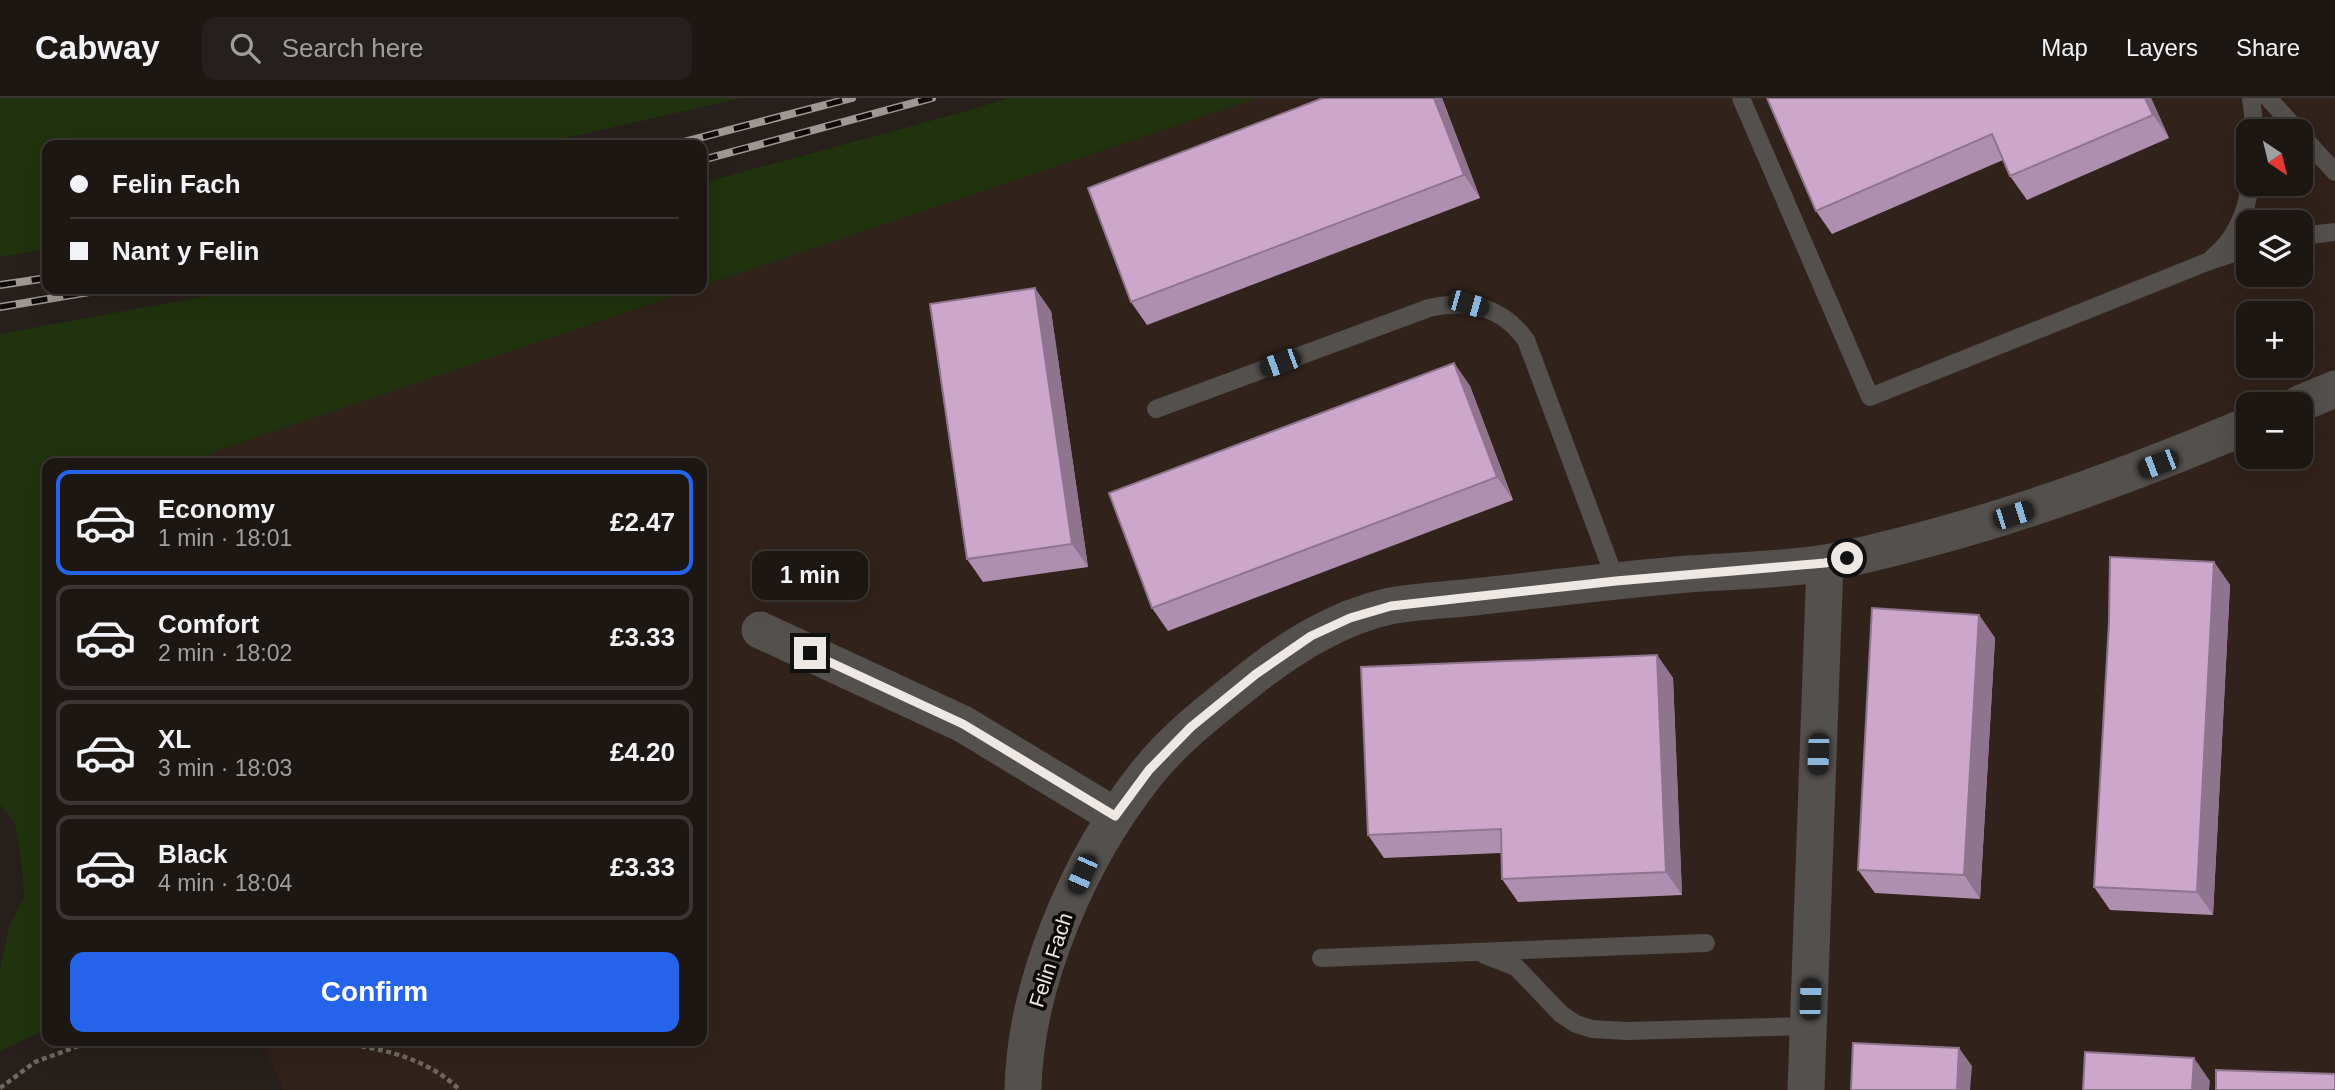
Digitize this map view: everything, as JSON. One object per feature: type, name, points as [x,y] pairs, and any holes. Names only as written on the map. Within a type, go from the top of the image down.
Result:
[{"type":"street","points":[[2313,398],[2335,389]]},
{"type":"street","name":"Felin Fach","points":[[1023,1090],[1033,1014],[1059,925],[1082,874],[1115,816],[1149,770],[1191,727],[1256,674],[1311,636],[1340,622],[1391,606],[1616,581],[1825,563],[1990,522],[2082,493],[2236,430]]},
{"type":"street","points":[[1806,1090],[1825,563]]},
{"type":"street","points":[[760,630],[963,724],[1115,816]]},
{"type":"lane","points":[[1741,98],[1870,397],[2236,252]]},
{"type":"lane","points":[[2251,98],[2254,119]]},
{"type":"lane","points":[[2268,98],[2287,119]]},
{"type":"lane","points":[[2314,149],[2335,172]]},
{"type":"lane","points":[[2207,262],[2222,250],[2234,234],[2242,219],[2247,196]]},
{"type":"lane","points":[[2313,235],[2335,232]]},
{"type":"lane","points":[[1156,409],[1429,308],[1452,303],[1484,309],[1502,316],[1517,328],[1532,353],[1616,581]]},
{"type":"lane","points":[[1321,958],[1706,943]]},
{"type":"lane","points":[[1472,952],[1516,967],[1561,1014],[1576,1024],[1592,1029],[1627,1031],[1809,1026]]},
{"type":"path","points":[[0,1088],[35,1062],[78,1046]]},
{"type":"path","points":[[356,1046],[385,1050],[419,1061],[451,1081],[460,1090]]},
{"type":"shaded area","points":[[1257,98],[2335,98],[2335,1090],[283,1090],[265,1046],[707,1046],[707,458],[209,458],[210,453],[680,294],[707,294],[707,284]]},
{"type":"green space","points":[[0,98],[742,98],[557,140],[42,140],[42,250],[0,257]]},
{"type":"green space","points":[[1008,98],[1257,98],[707,284],[707,182]]},
{"type":"green space","points":[[217,294],[680,294],[210,453],[209,458],[42,458],[42,1031],[0,1051],[0,969],[9,927],[24,897],[15,823],[0,805],[0,334]]},
{"type":"building","points":[[1323,98],[1434,98],[1464,175],[1131,302],[1088,188]]},
{"type":"building","points":[[1767,98],[2145,98],[2153,115],[2010,176],[1992,134],[1816,211]]},
{"type":"building","points":[[1035,288],[1072,544],[967,559],[930,304]]},
{"type":"building","points":[[1454,363],[1497,477],[1152,608],[1109,493]]},
{"type":"building","points":[[2110,557],[2214,562],[2197,892],[2094,887],[2109,622]]},
{"type":"building","points":[[1872,608],[1979,615],[1964,875],[1858,870]]},
{"type":"building","points":[[1657,655],[1666,872],[1502,879],[1501,829],[1368,835],[1361,667]]},
{"type":"building","points":[[1853,1043],[1959,1048],[1957,1090],[1851,1090]]},
{"type":"building","points":[[2085,1052],[2194,1058],[2192,1090],[2083,1090]]},
{"type":"building","points":[[2216,1070],[2335,1074],[2335,1090],[2216,1090]]},
{"type":"railway","points":[[691,140],[852,98]]},
{"type":"railway","points":[[707,159],[932,98]]},
{"type":"railway","points":[[0,285],[42,279]]},
{"type":"railway","points":[[0,307],[77,294]]},
{"type":"route","points":[[810,653],[963,724],[1115,816],[1149,770],[1191,727],[1256,674],[1311,636],[1350,618],[1391,606],[1616,581],[1825,563],[1847,558]]}]
